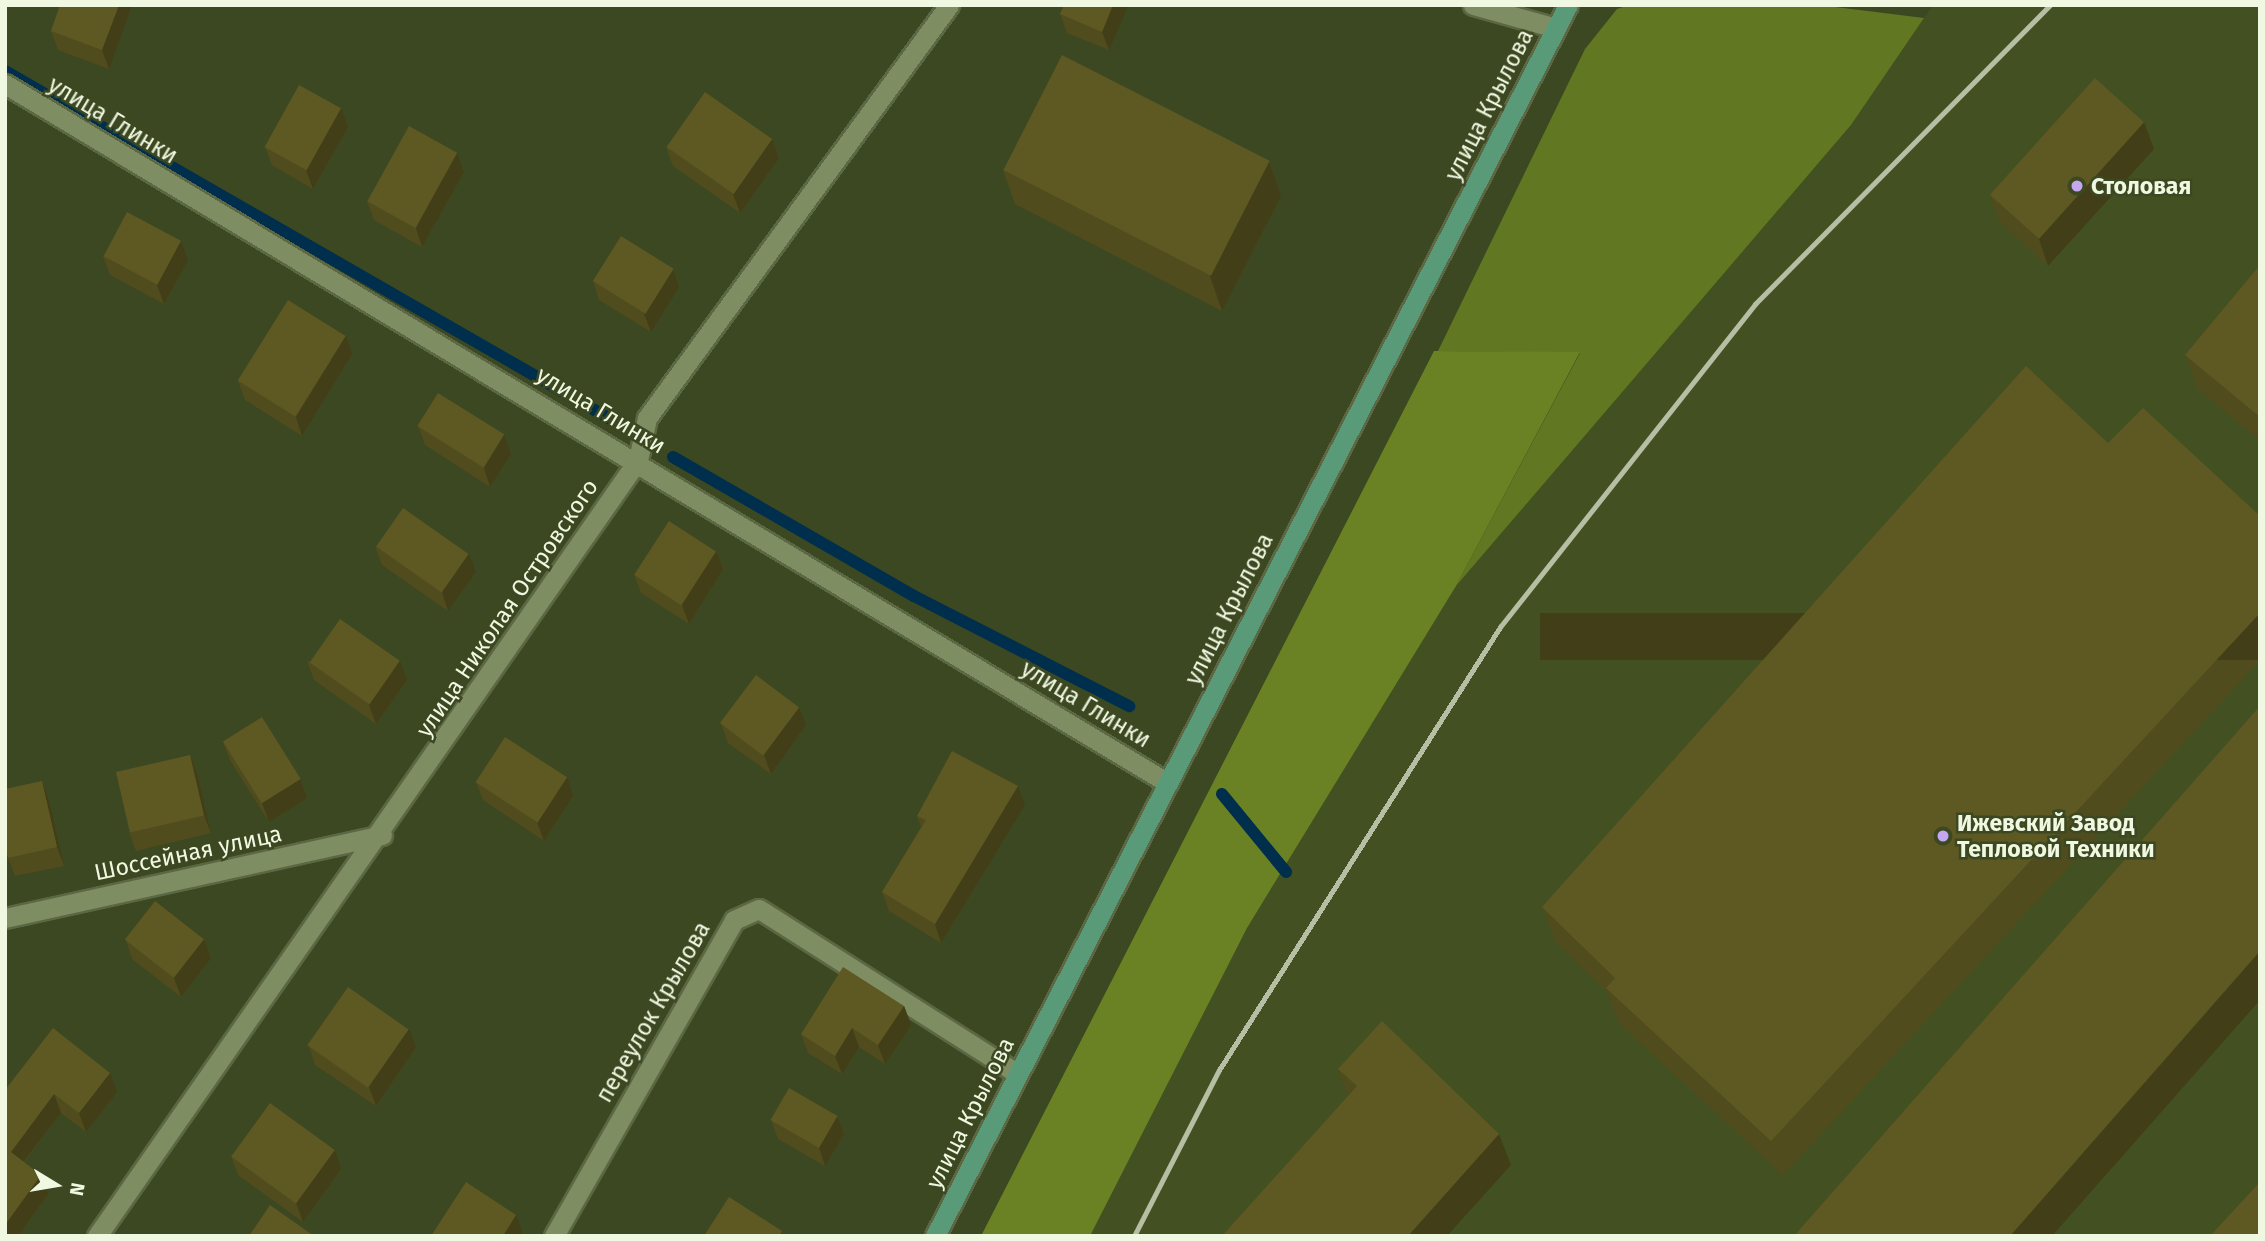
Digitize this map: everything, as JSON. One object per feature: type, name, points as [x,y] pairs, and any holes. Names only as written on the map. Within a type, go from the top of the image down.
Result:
[{"type":"main road","name":"улица Крылова","points":[[935,1236],[1568,5]]},
{"type":"street","name":"улица Николая Островского","points":[[97,1236],[382,835],[638,460],[647,418],[949,5]]},
{"type":"street","points":[[1473,5],[1556,28]]},
{"type":"street","name":"улица Глинки","points":[[5,84],[638,460],[1168,783]]},
{"type":"street","name":"Шоссейная улица","points":[[5,918],[382,835]]},
{"type":"street","name":"переулок Крылова","points":[[554,1236],[734,919],[759,909],[1018,1074]]},
{"type":"shaded area","points":[[1629,5],[1819,5],[1924,18],[1851,125],[1456,586],[1580,353],[1438,351],[1585,49],[1617,9]]},
{"type":"shaded area","points":[[1933,5],[2260,5],[2260,1236],[1090,1236],[1247,928],[1456,586],[1851,125]]},
{"type":"green space","points":[[1434,351],[1580,352],[1456,586],[1247,928],[1090,1236],[981,1236]]},
{"type":"building","points":[[60,5],[119,5],[102,50],[51,31]]},
{"type":"building","points":[[1064,5],[1113,5],[1102,32],[1060,14]]},
{"type":"building","points":[[1062,55],[1270,161],[1211,276],[1003,170]]},
{"type":"building","points":[[2095,78],[2144,122],[2039,239],[1990,195]]},
{"type":"building","points":[[299,85],[341,108],[307,170],[265,147]]},
{"type":"building","points":[[705,92],[772,139],[734,194],[667,147]]},
{"type":"building","points":[[409,126],[457,153],[415,228],[367,201]]},
{"type":"building","points":[[127,212],[181,241],[157,285],[104,256]]},
{"type":"building","points":[[621,236],[674,269],[645,314],[593,281]]},
{"type":"building","points":[[2260,265],[2260,417],[2185,355]]},
{"type":"building","points":[[288,300],[346,336],[295,417],[238,381]]},
{"type":"building","points":[[2026,366],[2108,443],[2143,408],[2260,516],[2260,613],[1771,1141],[1606,988],[1615,978],[1542,907]]},
{"type":"building","points":[[438,393],[504,434],[483,467],[417,426]]},
{"type":"building","points":[[403,508],[469,554],[442,592],[376,547]]},
{"type":"building","points":[[669,521],[716,551],[681,605],[634,575]]},
{"type":"building","points":[[340,619],[400,661],[369,704],[310,662]]},
{"type":"building","points":[[756,675],[799,707],[763,755],[720,723]]},
{"type":"building","points":[[2260,706],[2260,951],[2010,1236],[1794,1236]]},
{"type":"building","points":[[262,717],[301,779],[262,803],[223,741]]},
{"type":"building","points":[[505,737],[567,777],[538,823],[476,782]]},
{"type":"building","points":[[952,751],[1018,786],[935,924],[882,892],[926,820],[917,816]]},
{"type":"building","points":[[190,755],[204,815],[130,833],[116,772]]},
{"type":"building","points":[[42,781],[57,847],[8,858],[5,847],[5,789]]},
{"type":"building","points":[[155,901],[204,939],[174,978],[125,940]]},
{"type":"building","points":[[843,967],[904,1006],[878,1045],[852,1028],[835,1056],[801,1034]]},
{"type":"building","points":[[348,987],[409,1029],[368,1088],[307,1045]]},
{"type":"building","points":[[1382,1021],[1499,1134],[1408,1236],[1222,1236],[1357,1086],[1338,1069]]},
{"type":"building","points":[[53,1028],[110,1073],[79,1113],[54,1094],[11,1152],[41,1175],[5,1225],[5,1090]]},
{"type":"building","points":[[789,1088],[837,1116],[819,1148],[770,1120]]},
{"type":"building","points":[[270,1103],[335,1150],[296,1203],[231,1156]]},
{"type":"building","points":[[466,1182],[516,1215],[503,1236],[431,1236]]},
{"type":"building","points":[[2260,1182],[2260,1236],[2210,1236]]},
{"type":"building","points":[[729,1197],[782,1231],[779,1236],[704,1236]]},
{"type":"building","points":[[270,1205],[314,1236],[249,1236]]},
{"type":"waterway","points":[[5,71],[612,420]]},
{"type":"waterway","points":[[673,457],[914,596],[1129,706]]},
{"type":"waterway","points":[[1222,794],[1286,872]]},
{"type":"railway","points":[[1134,1236],[1219,1070],[1500,627],[1755,304],[2050,5]]},
{"type":"place","name":"Столовая","points":[[2077,186]]},
{"type":"place","name":"Ижевский Завод Тепловой Техники","points":[[1943,836]]}]
